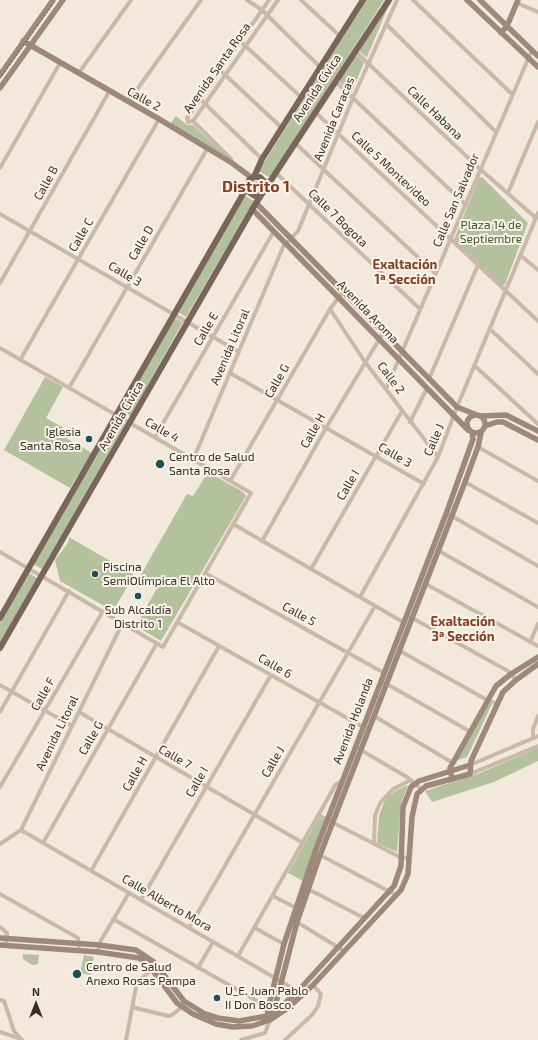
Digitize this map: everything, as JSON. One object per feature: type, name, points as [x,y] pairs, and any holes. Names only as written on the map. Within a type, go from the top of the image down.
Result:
[{"type":"main road","name":"Avenida Cívica","points":[[0,648],[252,209],[389,0]]},
{"type":"main road","name":"Avenida Cívica","points":[[253,177],[262,159],[340,36],[360,1]]},
{"type":"main road","points":[[253,177],[260,178],[264,181],[263,192],[252,195],[247,187],[248,182],[253,177]]},
{"type":"main road","name":"Avenida Cívica","points":[[0,618],[247,187]]},
{"type":"street","points":[[0,74],[53,0]]},
{"type":"street","points":[[0,88],[63,0]]},
{"type":"street","points":[[78,74],[131,0]]},
{"type":"street","points":[[128,103],[201,0]]},
{"type":"street","points":[[247,0],[262,10],[266,16],[320,67]]},
{"type":"street","name":"Avenida Santa Rosa","points":[[269,0],[187,118],[188,122],[193,121],[205,105],[278,0]]},
{"type":"street","points":[[301,0],[340,36]]},
{"type":"street","name":"Avenida Caracas","points":[[286,244],[298,231],[310,205],[353,98],[397,0]]},
{"type":"street","points":[[413,0],[512,94]]},
{"type":"street","points":[[467,0],[538,67]]},
{"type":"street","points":[[480,0],[538,56]]},
{"type":"street","points":[[501,32],[507,26],[517,1],[538,12]]},
{"type":"street","points":[[387,25],[495,131]]},
{"type":"street","name":"Calle 2","points":[[23,41],[158,119],[253,177]]},
{"type":"street","points":[[240,41],[301,97]]},
{"type":"street","name":"Calle Habana","points":[[355,50],[480,170],[537,219]]},
{"type":"street","name":"Calle San Salvador","points":[[386,389],[400,360],[434,273],[466,205],[495,131],[532,50]]},
{"type":"street","points":[[0,168],[60,63]]},
{"type":"street","points":[[220,70],[282,128]]},
{"type":"street","points":[[335,81],[466,205]]},
{"type":"street","name":"Calle B","points":[[0,283],[109,92]]},
{"type":"street","points":[[200,99],[262,159]]},
{"type":"street","name":"Calle 5 Montevideo","points":[[315,112],[538,321]]},
{"type":"street","name":"Calle C","points":[[20,360],[158,119]]},
{"type":"street","points":[[193,121],[231,159],[232,163]]},
{"type":"street","points":[[508,193],[538,122]]},
{"type":"street","points":[[295,143],[434,273]]},
{"type":"street","name":"Calle D","points":[[69,388],[207,149]]},
{"type":"street","name":"Calle 7 Bogota","points":[[276,173],[420,309]]},
{"type":"street","name":"Avenida Aroma","points":[[256,203],[457,407],[478,415],[506,415],[538,431]]},
{"type":"street","name":"Avenida Aroma","points":[[252,209],[470,431]]},
{"type":"street","name":"Calle J","points":[[360,597],[438,457],[455,416],[457,407],[491,330],[520,255],[537,219],[538,213]]},
{"type":"street","name":"Calle 3","points":[[0,214],[212,338],[239,352]]},
{"type":"street","name":"Calle E","points":[[155,438],[274,231]]},
{"type":"street","name":"Avenida Litoral","points":[[194,460],[286,244]]},
{"type":"street","points":[[520,255],[538,270]]},
{"type":"street","points":[[429,379],[478,265]]},
{"type":"street","name":"Calle G","points":[[230,481],[330,310],[343,292]]},
{"type":"street","name":"Calle 2","points":[[330,310],[365,362],[438,457]]},
{"type":"street","points":[[491,330],[538,374]]},
{"type":"street","name":"Calle H","points":[[262,541],[326,428],[383,332]]},
{"type":"street","name":"Calle 4","points":[[0,348],[251,493],[233,524]]},
{"type":"street","points":[[475,366],[538,424]]},
{"type":"street","name":"Calle 3","points":[[230,373],[424,484]]},
{"type":"street","points":[[410,422],[428,388]]},
{"type":"street","name":"Calle I","points":[[311,568],[402,411]]},
{"type":"street","points":[[478,415],[484,419],[485,426],[481,433],[470,431],[467,424],[469,418],[478,415]]},
{"type":"street","points":[[485,426],[497,422],[504,422],[538,440]]},
{"type":"street","name":"Avenida Holanda","points":[[270,1015],[284,944],[296,908],[358,748],[363,727],[383,682],[400,651],[439,551],[474,436],[470,431]]},
{"type":"street","name":"Avenida Holanda","points":[[278,980],[320,855],[342,781],[374,716],[384,673],[449,515],[465,482],[479,446],[481,433]]},
{"type":"street","points":[[472,442],[538,482]]},
{"type":"street","points":[[465,482],[538,523]]},
{"type":"street","points":[[449,515],[538,566]]},
{"type":"street","points":[[0,552],[163,647],[233,524],[404,622]]},
{"type":"street","points":[[439,551],[538,607]]},
{"type":"street","name":"Calle 5","points":[[205,573],[384,673]]},
{"type":"street","points":[[426,584],[538,646]]},
{"type":"street","points":[[0,712],[69,591]]},
{"type":"street","name":"Calle J","points":[[189,928],[375,606]]},
{"type":"street","name":"Calle F","points":[[0,787],[103,611]]},
{"type":"street","points":[[407,615],[511,674],[516,680]]},
{"type":"street","name":"Avenida Litoral","points":[[21,830],[122,622]]},
{"type":"street","name":"Calle 6","points":[[177,622],[363,727]]},
{"type":"street","points":[[530,642],[538,624]]},
{"type":"street","name":"Calle G","points":[[42,843],[157,643]]},
{"type":"street","name":"Calle H","points":[[92,871],[219,646]]},
{"type":"street","points":[[400,651],[489,701],[498,704]]},
{"type":"street","points":[[452,779],[450,771],[453,763],[489,701],[496,686],[511,674],[538,657]]},
{"type":"street","points":[[470,774],[470,765],[506,689],[538,664]]},
{"type":"street","name":"Calle I","points":[[141,900],[271,675]]},
{"type":"street","points":[[383,682],[471,732]]},
{"type":"street","points":[[0,684],[72,726]]},
{"type":"street","name":"Calle 7","points":[[79,712],[303,843]]},
{"type":"street","points":[[374,716],[453,763]]},
{"type":"street","points":[[374,842],[375,816],[380,803],[393,789],[470,765],[536,737],[533,728],[538,716]]},
{"type":"street","points":[[3,938],[99,945],[136,950],[147,956],[182,1007],[204,1019],[223,1026],[242,1027],[270,1015],[303,995],[396,895],[405,882],[409,858],[413,807],[415,797],[420,789],[470,774],[538,746]]},
{"type":"street","points":[[358,748],[413,782],[420,789]]},
{"type":"street","points":[[238,956],[336,784],[342,781]]},
{"type":"street","points":[[0,928],[7,933],[3,938],[3,946],[98,952],[139,958],[155,968],[187,1003],[210,1016],[225,1020],[245,1021],[270,1015],[298,991],[390,891],[400,874],[404,807],[408,792],[413,782]]},
{"type":"street","points":[[318,815],[401,857],[409,858]]},
{"type":"street","points":[[0,844],[21,830]]},
{"type":"street","name":"Calle Alberto Mora","points":[[21,830],[303,995]]},
{"type":"street","points":[[320,855],[396,895]]},
{"type":"street","points":[[308,889],[364,918]]},
{"type":"street","points":[[98,952],[99,945],[129,893]]},
{"type":"street","points":[[0,894],[78,938],[80,944],[79,951]]},
{"type":"street","points":[[273,896],[296,908]]},
{"type":"street","points":[[113,919],[198,968],[270,1015]]},
{"type":"street","points":[[297,922],[344,951]]},
{"type":"street","points":[[255,928],[284,944]]},
{"type":"street","points":[[198,968],[213,942]]},
{"type":"street","points":[[126,1040],[137,982],[155,968]]},
{"type":"street","points":[[285,1040],[312,1015],[318,1006],[321,994],[313,985]]},
{"type":"street","points":[[0,1000],[4,1002],[10,1022],[22,1039]]},
{"type":"street","points":[[132,1007],[168,1016],[172,1015],[187,1003]]},
{"type":"street","points":[[241,1040],[265,1033],[270,1015]]},
{"type":"street","points":[[0,1032],[22,1039]]},
{"type":"green space","points":[[366,0],[384,0],[271,177],[260,172],[260,169]]},
{"type":"green space","points":[[391,0],[367,57],[366,57],[359,51]]},
{"type":"green space","points":[[356,55],[364,63],[351,93],[339,81]]},
{"type":"green space","points":[[176,116],[187,125],[193,125],[230,160],[170,124]]},
{"type":"green space","name":"Plaza 14 de Septiembre","points":[[482,177],[528,223],[505,284],[502,286],[454,240],[479,178]]},
{"type":"green space","points":[[254,181],[258,181],[262,187],[258,193],[254,193],[250,189],[250,185]]},
{"type":"green space","points":[[245,196],[254,201],[186,317],[178,312]]},
{"type":"green space","points":[[174,318],[183,322],[130,416],[121,411]]},
{"type":"green space","points":[[45,377],[63,387],[46,418],[64,428],[61,435],[92,453],[70,488],[4,450]]},
{"type":"green space","points":[[117,420],[125,424],[42,569],[33,564]]},
{"type":"green space","points":[[208,472],[243,492],[246,496],[161,641],[136,626],[157,588],[139,578],[187,494],[193,496]]},
{"type":"green space","name":"Piscina SemiOlímpica El Alto","points":[[69,537],[134,575],[113,611],[60,581],[55,560],[68,543]]},
{"type":"green space","points":[[29,573],[37,578],[0,642],[0,623]]},
{"type":"green space","points":[[489,703],[492,704],[467,757],[455,761]]},
{"type":"green space","points":[[538,748],[538,761],[494,782],[432,802],[425,791],[480,773]]},
{"type":"green space","points":[[408,785],[401,803],[397,852],[377,843],[379,816],[384,802],[389,796],[395,791]]},
{"type":"green space","points":[[319,818],[325,821],[303,881],[288,873]]},
{"type":"green space","points":[[23,954],[39,955],[38,964],[32,965],[23,959]]},
{"type":"green space","points":[[84,955],[94,957],[91,975],[80,973]]},
{"type":"railway","points":[[0,78],[56,0]]},
{"type":"place","name":"Iglesia Santa Rosa","points":[[89,439]]},
{"type":"place","name":"Centro de Salud Santa Rosa","points":[[160,464]]},
{"type":"place","name":"Piscina SemiOlímpica El Alto","points":[[95,574]]},
{"type":"place","name":"Sub Alcaldía Distrito 1","points":[[138,596]]},
{"type":"place","name":"Centro de Salud Anexo Rosas Pampa","points":[[77,974]]},
{"type":"place","name":"U_E. Juan Pablo II Don Bosco.","points":[[217,998]]},
{"type":"district","name":"Distrito 1","points":[[256,187]]},
{"type":"district","name":"Exaltación 1ª Sección","points":[[405,272]]},
{"type":"district","name":"Exaltación 3ª Sección","points":[[463,630]]}]
